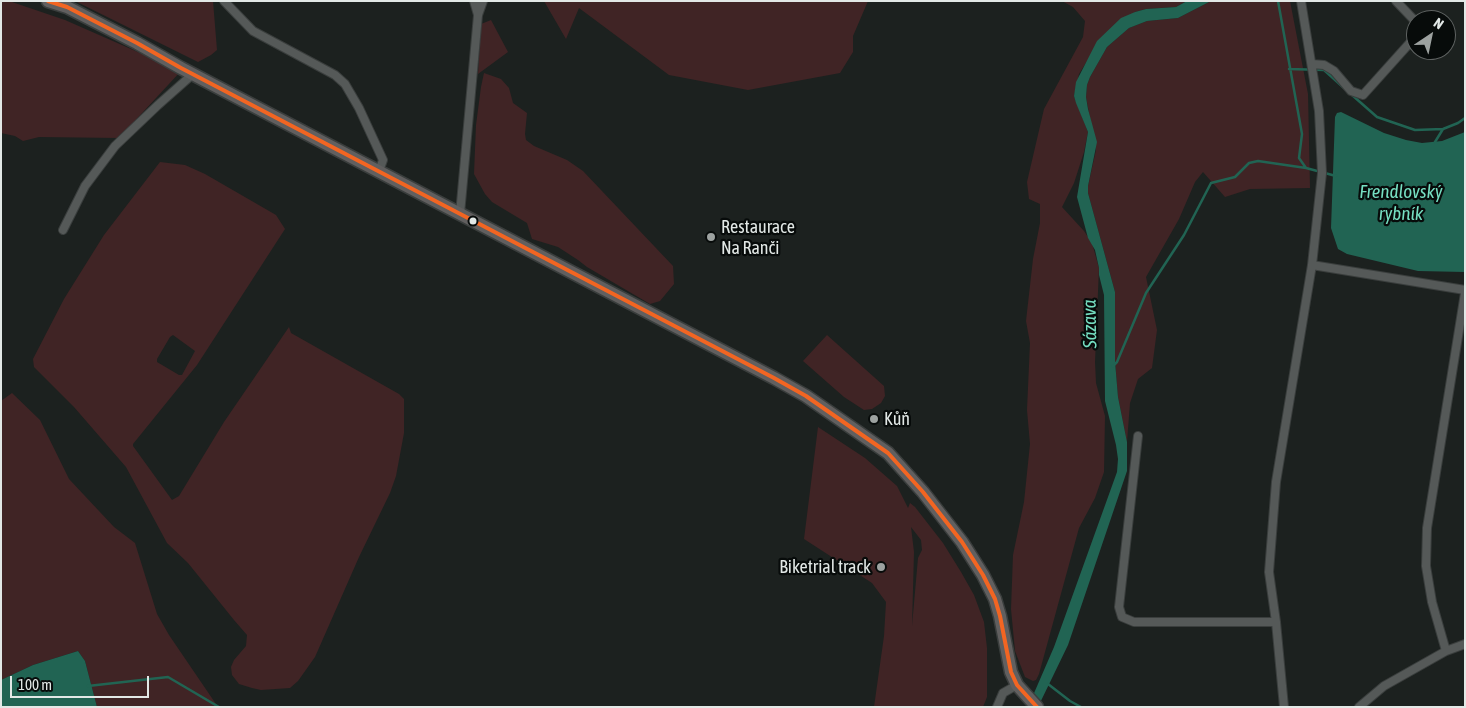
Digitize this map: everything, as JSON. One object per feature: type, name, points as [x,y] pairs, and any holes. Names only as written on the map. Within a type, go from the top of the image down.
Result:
[{"type":"main road","points":[[48,1],[67,7],[137,43],[774,378],[806,396],[888,453],[923,492],[962,542],[983,575],[1000,616],[1011,672],[1017,684],[1037,707]]},
{"type":"street","points":[[224,1],[253,31],[335,75],[345,84],[360,108],[383,160],[379,171]]},
{"type":"street","points":[[474,1],[478,15]]},
{"type":"street","points":[[460,214],[478,15],[483,1]]},
{"type":"street","points":[[1284,707],[1276,622],[1268,572],[1276,482],[1312,265],[1322,173],[1319,112],[1301,1]]},
{"type":"street","points":[[1396,1],[1406,12]]},
{"type":"street","points":[[1312,64],[1324,66],[1334,71],[1350,91],[1363,94],[1406,47]]},
{"type":"street","points":[[63,230],[85,186],[115,146],[194,74]]},
{"type":"street","points":[[1312,265],[1465,291],[1427,528],[1426,566],[1432,602],[1446,651]]},
{"type":"street","points":[[1138,436],[1120,608],[1122,617],[1134,622],[1276,622]]},
{"type":"street","points":[[1359,707],[1384,686],[1446,651],[1465,644]]},
{"type":"street","points":[[997,707],[1003,693],[1017,684]]},
{"type":"shaded area","points":[[1,1],[9,1],[65,20],[181,71],[119,138],[39,137],[23,141],[15,136],[1,133]]},
{"type":"shaded area","points":[[75,1],[213,1],[217,50],[198,62]]},
{"type":"shaded area","points":[[544,1],[868,1],[853,36],[853,52],[840,73],[748,90],[669,75],[579,8],[566,39]]},
{"type":"shaded area","points":[[1062,1],[1187,1],[1176,7],[1146,9],[1135,12],[1087,61],[1079,74],[1074,96],[1088,132],[1074,183],[1062,207],[1084,231],[1092,243],[1099,268],[1095,362],[1096,383],[1105,416],[1104,472],[1095,498],[1079,528],[1039,674],[1036,680],[1033,681],[1025,677],[1015,651],[1011,609],[1013,555],[1024,502],[1030,444],[1027,410],[1030,343],[1026,321],[1033,259],[1040,223],[1040,204],[1029,199],[1027,182],[1044,109],[1083,37],[1085,21],[1073,7]]},
{"type":"shaded area","points":[[1211,1],[1290,1],[1308,94],[1310,188],[1250,189],[1225,197],[1203,172],[1195,182],[1179,219],[1146,277],[1157,330],[1152,368],[1138,379],[1130,403],[1127,442],[1118,397],[1115,361],[1115,292],[1088,193],[1096,150],[1086,97],[1087,85],[1107,47],[1129,28],[1147,21],[1178,18]]},
{"type":"shaded area","points":[[491,20],[508,52],[478,74],[481,24]]},
{"type":"shaded area","points":[[484,73],[501,79],[509,88],[513,103],[527,113],[526,140],[534,146],[567,160],[583,171],[673,266],[674,284],[660,301],[650,304],[587,267],[558,247],[532,239],[527,223],[492,202],[485,194],[474,174],[476,125]]},
{"type":"shaded area","points":[[160,162],[185,165],[205,174],[276,215],[285,229],[197,365],[133,444],[172,500],[179,496],[224,422],[289,327],[291,333],[399,394],[404,399],[404,433],[396,476],[390,493],[359,557],[315,657],[298,681],[290,688],[261,690],[239,684],[232,675],[231,667],[234,660],[246,646],[247,635],[188,563],[167,543],[126,467],[74,407],[34,367],[33,359],[64,299],[104,235]],"holes":[[[173,335],[195,351],[182,375],[157,362],[170,337]]]},
{"type":"shaded area","points":[[827,335],[884,386],[885,396],[881,403],[872,409],[864,410],[844,397],[803,361]]},
{"type":"shaded area","points":[[12,393],[40,420],[69,479],[114,527],[135,543],[157,614],[218,707],[97,707],[85,661],[78,651],[33,665],[1,680],[1,401]]},
{"type":"shaded area","points":[[818,427],[865,458],[897,486],[908,508],[910,503],[915,507],[943,543],[961,572],[974,595],[984,622],[987,648],[987,697],[983,707],[874,707],[884,636],[886,602],[872,583],[804,539]],"holes":[[[911,527],[921,540],[922,550],[918,558],[912,626],[914,552]]]},
{"type":"water","points":[[1187,1],[1211,1],[1178,18],[1147,21],[1129,28],[1107,47],[1087,85],[1088,109],[1097,142],[1088,193],[1115,292],[1115,361],[1118,397],[1127,442],[1127,471],[1068,645],[1038,707],[1028,707],[1054,647],[1117,472],[1118,459],[1105,401],[1104,295],[1095,250],[1088,238],[1077,197],[1088,132],[1074,96],[1076,82],[1097,41],[1121,18],[1146,9],[1176,7]]},
{"type":"water","name":"Frendlovský rybník","points":[[1341,112],[1384,133],[1422,143],[1442,141],[1465,132],[1465,272],[1418,271],[1347,254],[1338,249],[1331,228],[1335,117],[1337,113]]},
{"type":"water","points":[[78,651],[85,661],[97,707],[1,707],[1,680],[33,665]]},
{"type":"waterway","points":[[1113,366],[1117,362],[1146,293],[1184,235],[1211,183],[1235,177],[1249,163],[1258,161],[1306,168],[1299,158],[1302,134],[1278,1]]},
{"type":"waterway","points":[[1289,69],[1324,70],[1344,88]]},
{"type":"waterway","points":[[1352,95],[1377,117],[1415,130],[1443,129],[1465,118]]},
{"type":"waterway","points":[[1435,142],[1443,129]]},
{"type":"waterway","points":[[1306,168],[1336,176]]},
{"type":"waterway","points":[[88,686],[168,677],[219,707]]},
{"type":"waterway","points":[[1048,684],[1081,707]]},
{"type":"transit line","points":[[48,1],[67,7],[137,43],[181,68],[774,378],[806,396],[888,453],[923,492],[962,542],[983,575],[995,599],[1000,616],[1011,672],[1017,685],[1037,707]]},
{"type":"place","name":"Restaurace Na Ranči","points":[[711,237]]},
{"type":"place","name":"Kůň","points":[[874,419]]},
{"type":"place","name":"Biketrial track","points":[[881,567]]},
{"type":"water label","name":"Sázava","points":[[1090,324]]}]
